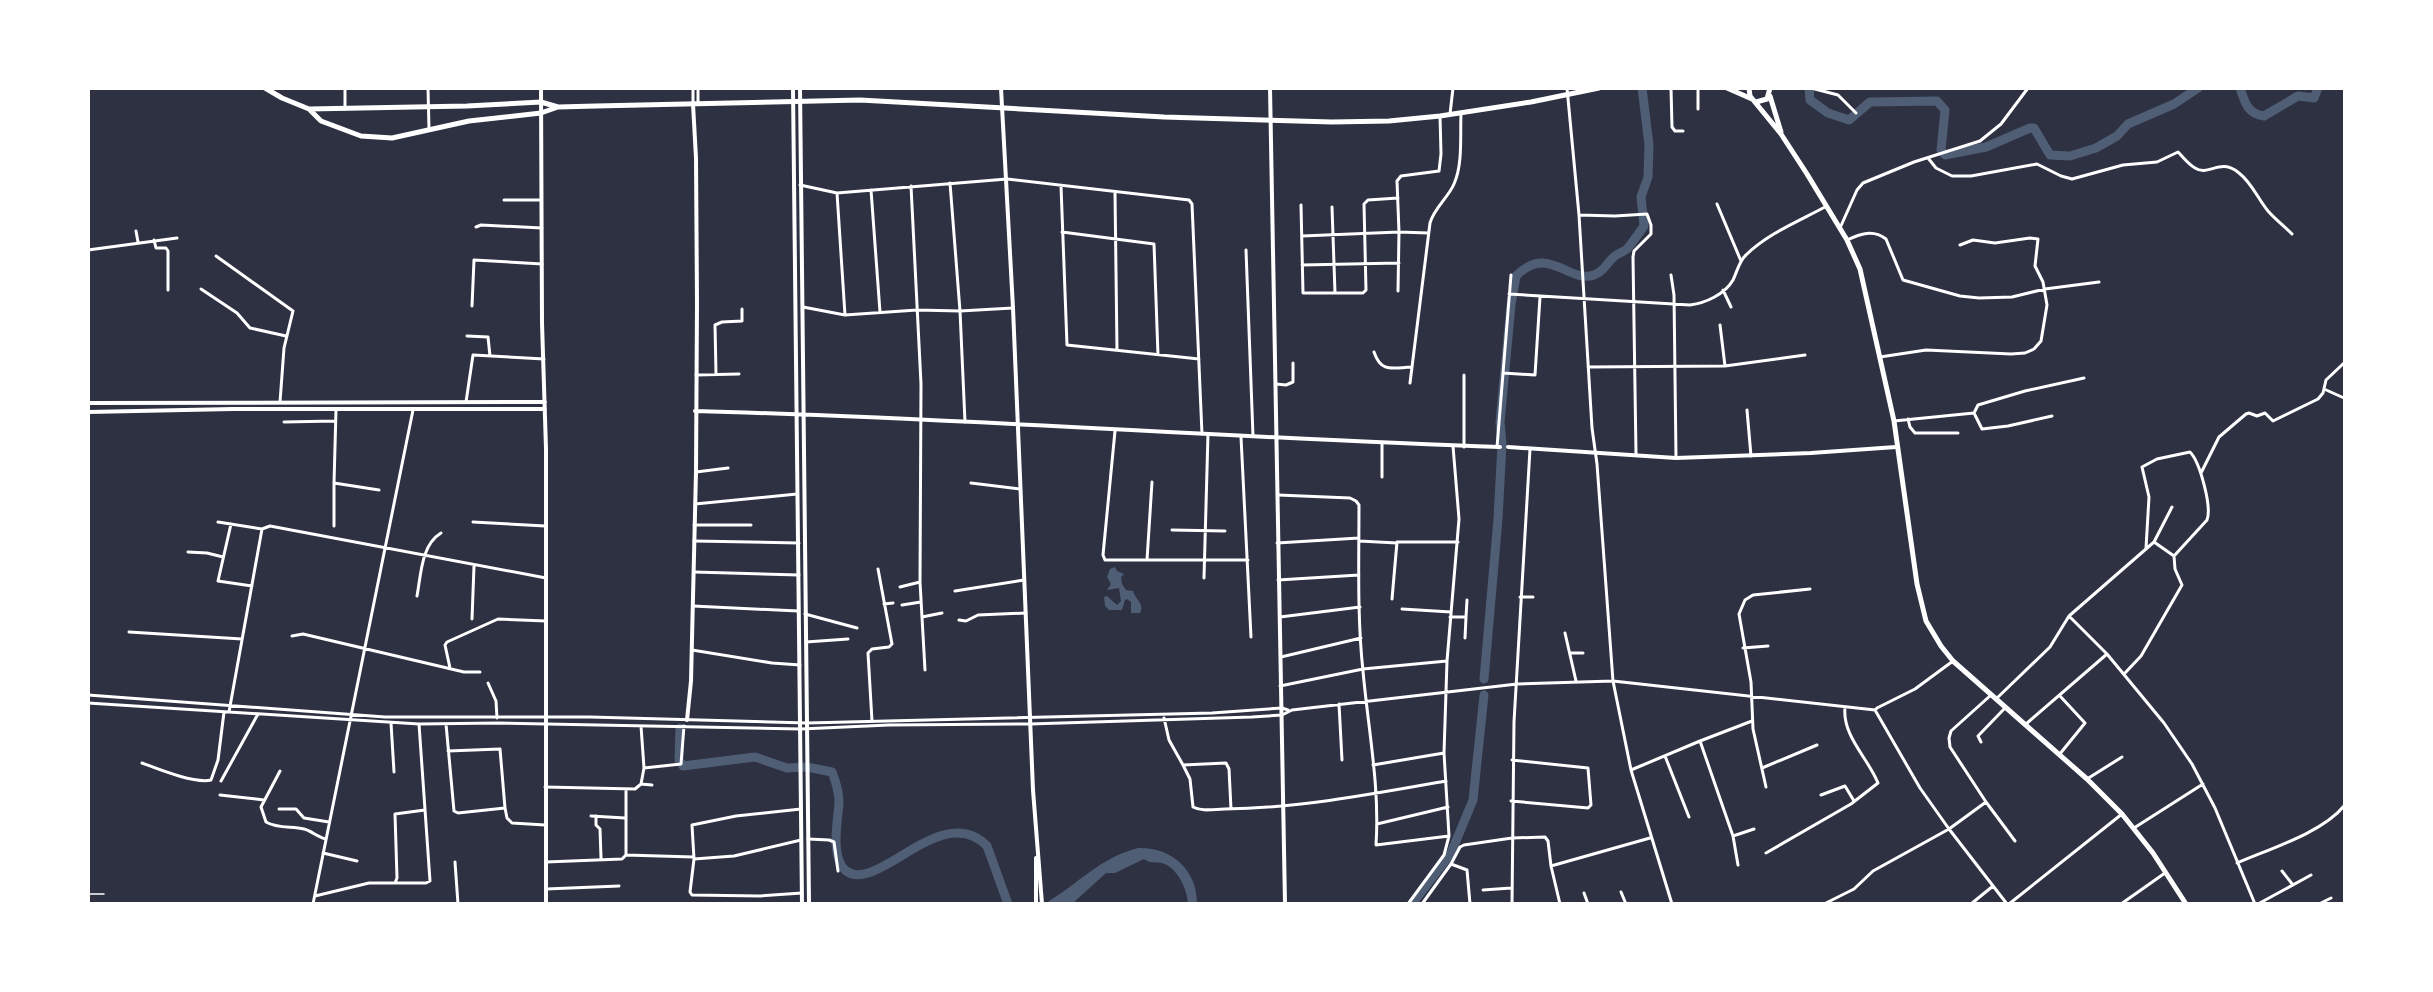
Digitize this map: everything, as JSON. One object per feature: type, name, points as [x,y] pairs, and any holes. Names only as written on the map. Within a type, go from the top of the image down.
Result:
[{"type":"highway","points":[[265,88],[309,109],[321,121],[361,136],[392,138],[485,119],[541,113],[558,106]]},
{"type":"highway","points":[[309,109],[541,102],[570,106],[860,99],[1164,117],[1389,120],[1440,116],[1599,88]]},
{"type":"highway","points":[[1727,88],[1764,102],[1771,91]]},
{"type":"highway","points":[[1749,88],[1754,100],[1781,134],[1827,206],[1847,240],[1863,276],[1894,421],[1896,447],[1922,607],[1929,628],[1953,661],[2087,779],[2122,814],[2166,872],[2186,903]]},
{"type":"highway","points":[[1771,91],[1781,134]]},
{"type":"highway","points":[[321,121],[326,108]]},
{"type":"street","points":[[345,88],[345,109]]},
{"type":"street","points":[[428,88],[429,129]]},
{"type":"street","points":[[541,88],[545,402],[546,903]]},
{"type":"street","points":[[693,88],[696,104]]},
{"type":"street","points":[[644,768],[681,764],[690,698],[696,472],[696,104],[698,88]]},
{"type":"street","points":[[793,88],[797,102],[803,307],[809,903]]},
{"type":"street","points":[[800,88],[797,102],[797,413],[802,903]]},
{"type":"street","points":[[1001,88],[1013,308],[1036,903]]},
{"type":"street","points":[[1270,88],[1285,903]]},
{"type":"street","points":[[1450,114],[1453,88]]},
{"type":"street","points":[[1671,88],[1672,127],[1675,131],[1683,131]]},
{"type":"street","points":[[1698,88],[1698,110]]},
{"type":"street","points":[[1811,88],[1841,97],[1856,113]]},
{"type":"street","points":[[1840,228],[1861,185],[1876,177],[1928,158],[1971,145],[1986,137],[2001,124],[2028,88]]},
{"type":"street","points":[[1568,92],[1613,681],[1631,770],[1650,838],[1672,903]]},
{"type":"street","points":[[1410,383],[1422,301],[1428,233],[1433,214],[1452,189],[1456,178],[1461,112]]},
{"type":"street","points":[[1398,291],[1397,180],[1399,177],[1439,171],[1440,116]]},
{"type":"street","points":[[1928,158],[1936,168],[1952,176],[1971,176],[2037,164],[2072,179],[2123,165],[2157,162],[2178,152],[2194,168],[2208,170],[2219,165],[2239,172],[2267,210],[2292,234]]},
{"type":"street","points":[[800,185],[837,193],[1007,179],[1190,200],[1202,434]]},
{"type":"street","points":[[950,183],[960,311],[965,422]]},
{"type":"street","points":[[911,186],[922,420],[920,582],[925,670]]},
{"type":"street","points":[[1061,186],[1067,345],[1199,359]]},
{"type":"street","points":[[871,190],[880,312]]},
{"type":"street","points":[[837,193],[844,315]]},
{"type":"street","points":[[1115,193],[1117,350]]},
{"type":"street","points":[[1301,205],[1302,290],[1304,294],[1365,292],[1365,201],[1398,198]]},
{"type":"street","points":[[504,200],[543,200]]},
{"type":"street","points":[[1717,204],[1741,261]]},
{"type":"street","points":[[1509,294],[1585,301],[1690,305],[1702,303],[1731,283],[1744,256],[1827,206]]},
{"type":"street","points":[[1332,207],[1335,293]]},
{"type":"street","points":[[1579,215],[1649,215],[1652,232],[1633,254],[1636,454]]},
{"type":"street","points":[[476,227],[481,225],[542,228]]},
{"type":"street","points":[[136,231],[138,242]]},
{"type":"street","points":[[1062,232],[1155,245],[1158,355]]},
{"type":"street","points":[[1847,240],[1864,232],[1882,236],[1886,239],[1903,280],[1960,296],[2012,297],[2045,289],[2099,282]]},
{"type":"street","points":[[1302,236],[1428,233]]},
{"type":"street","points":[[88,250],[177,238]]},
{"type":"street","points":[[1880,357],[1926,350],[2011,354],[2030,351],[2041,341],[2047,305],[2045,289],[2035,266],[2039,241],[2037,238],[1995,243],[1973,240],[1960,245]]},
{"type":"street","points":[[154,240],[156,248],[166,248],[168,251],[168,290]]},
{"type":"street","points":[[1246,250],[1253,438]]},
{"type":"street","points":[[216,256],[291,308],[280,402]]},
{"type":"street","points":[[472,306],[474,260],[542,264]]},
{"type":"street","points":[[1302,265],[1334,262],[1399,262]]},
{"type":"street","points":[[1498,447],[1511,275]]},
{"type":"street","points":[[1671,275],[1674,304],[1676,458]]},
{"type":"street","points":[[201,289],[237,313],[250,328],[287,336]]},
{"type":"street","points":[[1724,290],[1731,307]]},
{"type":"street","points":[[1504,373],[1535,374],[1540,297]]},
{"type":"street","points":[[803,307],[844,315],[917,310],[960,311],[1013,308]]},
{"type":"street","points":[[716,374],[715,325],[722,321],[741,321],[742,309]]},
{"type":"street","points":[[1720,325],[1725,366]]},
{"type":"street","points":[[467,336],[488,337],[490,356]]},
{"type":"street","points":[[1374,352],[1379,364],[1384,367],[1412,367]]},
{"type":"street","points":[[1588,367],[1725,366],[1805,355]]},
{"type":"street","points":[[466,402],[472,356],[544,359]]},
{"type":"street","points":[[1276,384],[1286,385],[1293,382],[1293,363]]},
{"type":"street","points":[[2201,473],[2219,437],[2246,414],[2257,416],[2265,413],[2273,421],[2318,399],[2326,380],[2344,363]]},
{"type":"street","points":[[696,375],[739,374]]},
{"type":"street","points":[[1464,375],[1464,447]]},
{"type":"street","points":[[1974,413],[1978,405],[2025,391],[2084,378]]},
{"type":"street","points":[[2324,388],[2344,398]]},
{"type":"street","points":[[88,403],[545,402]]},
{"type":"street","points":[[88,412],[232,409],[545,409]]},
{"type":"street","points":[[334,526],[336,410]]},
{"type":"street","points":[[313,903],[366,649],[412,410]]},
{"type":"street","points":[[1747,410],[1751,456]]},
{"type":"street","points":[[695,411],[804,413],[1253,438],[1594,451],[1676,458],[1896,447]]},
{"type":"street","points":[[1894,421],[1974,413]]},
{"type":"street","points":[[1974,413],[1982,429],[2052,416]]},
{"type":"street","points":[[1908,419],[1915,433],[1958,433]]},
{"type":"street","points":[[284,422],[335,421]]},
{"type":"street","points":[[1115,431],[1103,555],[1108,561],[1248,560]]},
{"type":"street","points":[[1204,578],[1208,434]]},
{"type":"street","points":[[1241,437],[1251,636]]},
{"type":"street","points":[[1382,444],[1382,477]]},
{"type":"street","points":[[1408,903],[1444,855],[1449,836],[1444,753],[1447,661],[1459,506],[1453,446]]},
{"type":"street","points":[[1512,903],[1512,760],[1530,449]]},
{"type":"street","points":[[2125,674],[2141,656],[2182,585],[2175,569],[2174,556],[2209,517],[2201,473],[2193,454],[2189,451],[2157,459],[2142,467],[2149,496],[2146,548]]},
{"type":"street","points":[[696,472],[728,468]]},
{"type":"street","points":[[1147,560],[1152,482]]},
{"type":"street","points":[[334,483],[379,490]]},
{"type":"street","points":[[971,483],[1020,489]]},
{"type":"street","points":[[695,504],[798,494]]},
{"type":"street","points":[[1278,495],[1353,499],[1359,506],[1361,638],[1373,765],[1376,845],[1449,836]]},
{"type":"street","points":[[2015,841],[1950,747],[1951,731],[1994,697],[2050,647],[2069,616],[2154,542],[2172,507]]},
{"type":"street","points":[[218,522],[262,529],[270,526],[546,578]]},
{"type":"street","points":[[472,522],[545,526]]},
{"type":"street","points":[[231,524],[219,582],[252,586]]},
{"type":"street","points":[[694,525],[751,525]]},
{"type":"street","points":[[229,712],[262,529]]},
{"type":"street","points":[[1172,530],[1226,531]]},
{"type":"street","points":[[417,596],[428,547],[441,533]]},
{"type":"street","points":[[1277,543],[1359,540],[1396,543],[1458,542]]},
{"type":"street","points":[[694,541],[799,543]]},
{"type":"street","points":[[2154,542],[2174,556]]},
{"type":"street","points":[[1392,599],[1396,543]]},
{"type":"street","points":[[188,552],[224,557]]},
{"type":"street","points":[[472,619],[471,593],[474,566]]},
{"type":"street","points":[[872,724],[868,653],[872,649],[889,647],[892,644],[878,569]]},
{"type":"street","points":[[694,572],[805,578]]},
{"type":"street","points":[[1278,580],[1359,575]]},
{"type":"street","points":[[955,591],[1024,580]]},
{"type":"street","points":[[900,587],[920,582]]},
{"type":"street","points":[[1766,787],[1752,721],[1752,697],[1739,614],[1745,600],[1757,594],[1810,589]]},
{"type":"street","points":[[1520,597],[1533,597]]},
{"type":"street","points":[[1465,638],[1467,600]]},
{"type":"street","points":[[902,605],[921,602]]},
{"type":"street","points":[[884,604],[893,603]]},
{"type":"street","points":[[693,606],[800,612]]},
{"type":"street","points":[[1280,616],[1360,607]]},
{"type":"street","points":[[1402,609],[1451,612]]},
{"type":"street","points":[[922,617],[942,613]]},
{"type":"street","points":[[959,620],[966,621],[978,615],[1026,613]]},
{"type":"street","points":[[805,614],[857,628]]},
{"type":"street","points":[[2069,616],[2125,674],[2179,743],[2203,784],[2256,903],[2311,875]]},
{"type":"street","points":[[1450,617],[1466,617]]},
{"type":"street","points":[[450,668],[444,645],[447,642],[501,618],[546,621]]},
{"type":"street","points":[[129,632],[242,639]]},
{"type":"street","points":[[1565,633],[1576,681]]},
{"type":"street","points":[[292,636],[303,634],[464,672],[480,672]]},
{"type":"street","points":[[1281,657],[1361,638]]},
{"type":"street","points":[[806,642],[848,639]]},
{"type":"street","points":[[1743,648],[1768,646]]},
{"type":"street","points":[[692,650],[772,663],[800,665]]},
{"type":"street","points":[[1570,653],[1583,653]]},
{"type":"street","points":[[2024,725],[2107,654]]},
{"type":"street","points":[[1280,686],[1363,669],[1447,661]]},
{"type":"street","points":[[88,704],[419,724],[807,729],[1029,717],[1282,708],[1290,710],[1517,684],[1613,681],[1875,710],[1922,685],[1953,661]]},
{"type":"street","points":[[488,683],[496,701],[498,718]]},
{"type":"street","points":[[88,695],[419,718],[546,717],[872,724],[1030,724],[1164,720],[1282,715],[1290,710]]},
{"type":"street","points":[[2058,755],[2085,723],[2060,696]]},
{"type":"street","points":[[1339,705],[1342,760]]},
{"type":"street","points":[[1766,853],[1854,801],[1878,783],[1844,718],[1845,707]]},
{"type":"street","points":[[1981,742],[1978,736],[2006,707]]},
{"type":"street","points":[[1875,710],[1910,772],[1948,829],[2008,903],[2122,814]]},
{"type":"street","points":[[142,763],[204,781],[211,780],[218,760],[224,712]]},
{"type":"street","points":[[221,781],[258,714]]},
{"type":"street","points":[[1163,714],[1168,740],[1190,779],[1194,808],[1283,807],[1446,781]]},
{"type":"street","points":[[1631,770],[1752,721]]},
{"type":"street","points":[[391,723],[394,772]]},
{"type":"street","points":[[315,896],[369,884],[403,885],[430,882],[419,724]]},
{"type":"street","points":[[446,724],[454,811],[458,813],[505,808]]},
{"type":"street","points":[[545,788],[636,789],[641,784],[644,768],[641,726]]},
{"type":"street","points":[[1701,741],[1733,836],[1738,865]]},
{"type":"street","points":[[1762,768],[1817,745]]},
{"type":"street","points":[[448,751],[500,749],[507,818],[512,823],[546,825]]},
{"type":"street","points":[[1373,765],[1444,753]]},
{"type":"street","points":[[1665,756],[1689,817]]},
{"type":"street","points":[[2087,779],[2122,758]]},
{"type":"street","points":[[1511,801],[1588,808],[1591,805],[1588,768],[1512,760]]},
{"type":"street","points":[[1183,765],[1226,763],[1229,769],[1231,809]]},
{"type":"street","points":[[280,771],[264,800],[261,811],[269,824],[296,830],[304,829],[315,836],[326,839]]},
{"type":"street","points":[[641,784],[652,784]]},
{"type":"street","points":[[2134,828],[2203,784]]},
{"type":"street","points":[[1821,795],[1845,786],[1854,801]]},
{"type":"street","points":[[626,789],[626,855]]},
{"type":"street","points":[[220,795],[264,800]]},
{"type":"street","points":[[1824,903],[1854,889],[1873,871],[1948,829],[1986,802]]},
{"type":"street","points":[[2237,863],[2318,826],[2338,813],[2344,806]]},
{"type":"street","points":[[1377,824],[1448,807]]},
{"type":"street","points":[[279,809],[296,809],[304,818],[329,822]]},
{"type":"street","points":[[801,809],[745,814],[692,825],[693,858],[690,891],[692,895],[760,896],[802,893]]},
{"type":"street","points":[[394,883],[397,878],[395,814],[425,810]]},
{"type":"street","points":[[591,816],[626,818]]},
{"type":"street","points":[[596,816],[596,825],[600,829],[602,859]]},
{"type":"street","points":[[1733,836],[1754,829]]},
{"type":"street","points":[[1422,903],[1464,845],[1512,838],[1546,838],[1560,903]]},
{"type":"street","points":[[1551,866],[1650,838]]},
{"type":"street","points":[[808,839],[834,842],[838,871]]},
{"type":"street","points":[[546,862],[622,859],[626,855],[693,858],[734,856],[802,840]]},
{"type":"street","points":[[323,853],[357,861]]},
{"type":"street","points":[[1036,857],[1039,864],[1042,903]]},
{"type":"street","points":[[455,862],[458,903]]},
{"type":"street","points":[[1451,864],[1467,870],[1470,903]]},
{"type":"street","points":[[2282,871],[2293,885]]},
{"type":"street","points":[[2121,903],[2134,897],[2166,872]]},
{"type":"street","points":[[1971,903],[1993,885]]},
{"type":"street","points":[[546,889],[619,886]]},
{"type":"street","points":[[1483,890],[1511,888]]},
{"type":"street","points":[[1584,892],[1588,903]]},
{"type":"street","points":[[1621,892],[1626,903]]},
{"type":"street","points":[[2319,903],[2331,898]]},
{"type":"lane","points":[[88,894],[104,894]]},
{"type":"water","points":[[1115,567],[1117,571],[1124,574],[1121,577],[1122,584],[1126,590],[1133,591],[1141,607],[1140,613],[1131,613],[1131,602],[1127,599],[1122,610],[1109,610],[1105,606],[1104,597],[1107,596],[1117,605],[1121,601],[1119,588],[1107,590],[1111,584],[1107,577],[1110,569]]},
{"type":"water","points":[[1138,848],[1162,852],[1172,856],[1180,863],[1193,880],[1197,903],[1188,903],[1186,891],[1172,869],[1162,863],[1144,859],[1115,873],[1106,873],[1073,903],[1046,903],[1101,864]]},
{"type":"waterway","points":[[1484,679],[1498,519],[1502,444],[1500,422],[1511,305],[1516,276],[1538,263],[1558,266],[1575,274],[1594,275],[1615,256],[1627,249],[1644,226],[1641,197],[1648,177],[1649,145],[1642,88]]},
{"type":"waterway","points":[[1809,88],[1810,100],[1828,113],[1849,120],[1870,102],[1937,101],[1945,110],[1941,150],[1945,155],[1986,147],[2034,128],[2050,155],[2070,156],[2096,148],[2117,136],[2128,124],[2174,104],[2198,88]]},
{"type":"waterway","points":[[2240,88],[2251,110],[2264,116],[2298,96],[2314,98],[2318,88]]},
{"type":"waterway","points":[[1412,904],[1451,853],[1473,800],[1484,695]]},
{"type":"waterway","points":[[680,728],[679,760],[683,766],[755,757],[787,768],[807,767],[832,772],[839,799],[836,847],[840,864],[845,870],[858,875],[874,871],[930,840],[950,834],[969,835],[987,846],[1008,904]]}]
